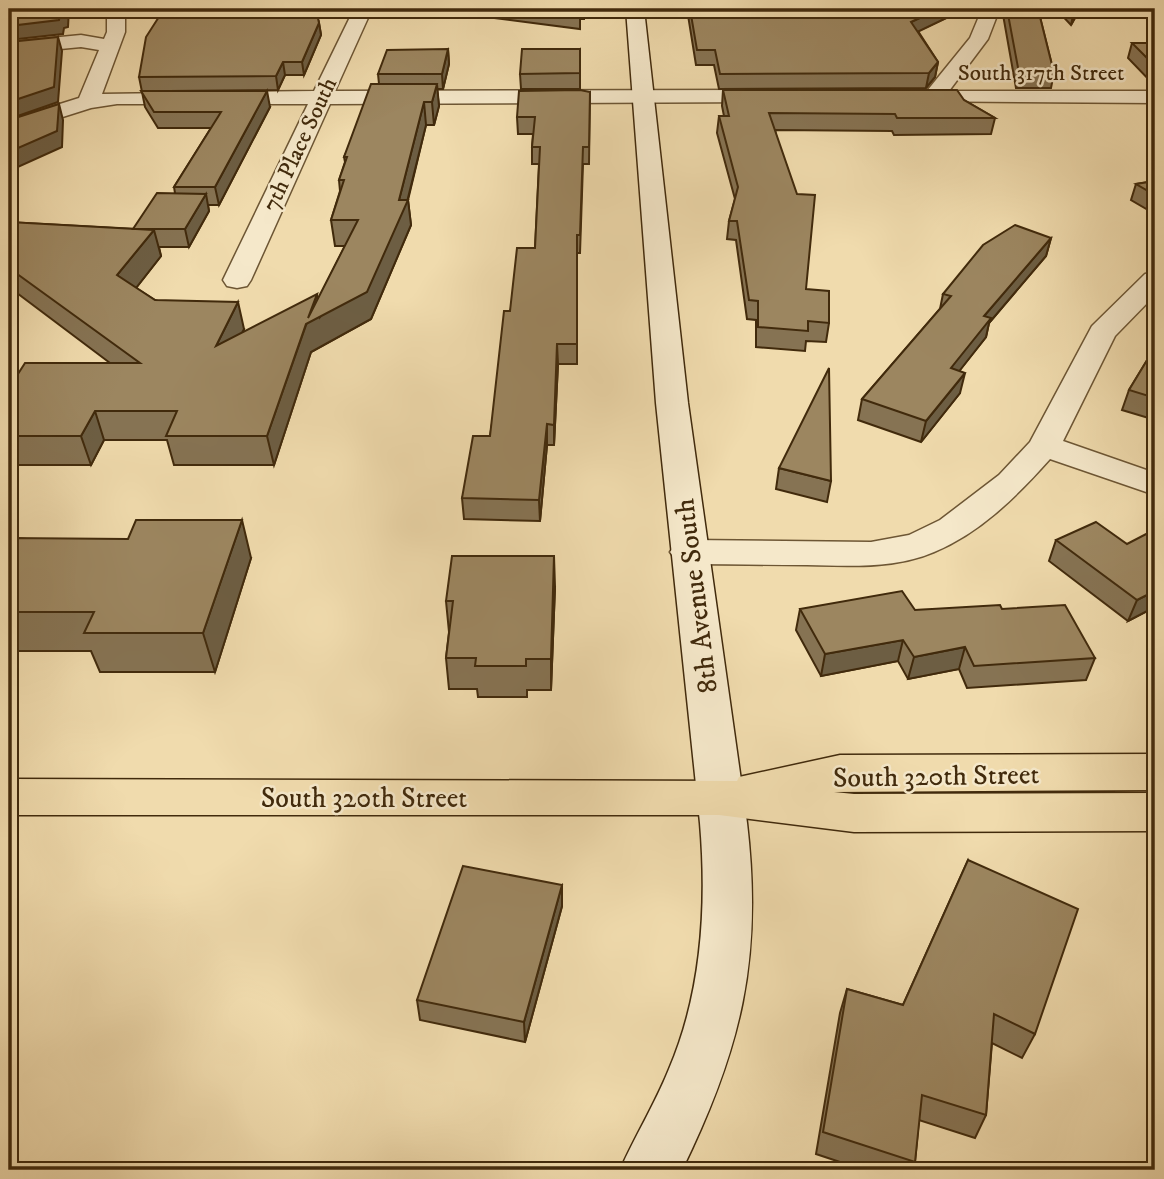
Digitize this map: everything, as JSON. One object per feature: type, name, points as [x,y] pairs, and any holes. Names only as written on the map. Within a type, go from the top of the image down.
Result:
[{"type":"main road","name":"South 320th Street","points":[[719,797],[840,773],[1155,772]]},
{"type":"main road","name":"South 320th Street","points":[[9,797],[719,797],[854,813],[1155,812]]},
{"type":"street","points":[[88,102],[116,32],[116,9]]},
{"type":"street","name":"7th Place South","points":[[237,280],[363,9]]},
{"type":"street","name":"8th Avenue South","points":[[635,9],[641,96],[689,552],[725,830],[727,906],[722,967],[713,1022],[690,1085],[650,1170]]},
{"type":"street","points":[[933,97],[979,39],[989,13],[985,9]]},
{"type":"street","points":[[9,48],[81,41],[111,46]]},
{"type":"street","points":[[9,127],[88,102],[117,98],[794,96]]},
{"type":"street","name":"South 317th Street","points":[[891,97],[1155,97]]},
{"type":"street","points":[[689,552],[871,554],[919,545],[962,521],[1011,482],[1044,446],[1102,331],[1155,280]]},
{"type":"street","points":[[1044,446],[1155,485]]},
{"type":"building","points":[[9,9],[64,9],[64,14],[60,14],[59,20],[9,26]]},
{"type":"building","points":[[164,9],[316,9],[319,23],[302,62],[283,62],[276,76],[139,77],[146,37]]},
{"type":"building","points":[[518,9],[580,9],[580,17]]},
{"type":"building","points":[[690,9],[939,9],[911,22],[938,62],[929,73],[720,74],[715,50],[697,50]]},
{"type":"building","points":[[1007,9],[1038,9],[1054,73],[1019,73]]},
{"type":"building","points":[[58,37],[54,87],[9,102],[9,42]]},
{"type":"building","points":[[1132,43],[1155,43],[1155,66]]},
{"type":"building","points":[[448,49],[442,74],[378,74],[387,50]]},
{"type":"building","points":[[522,49],[580,49],[580,73],[520,74]]},
{"type":"building","points":[[371,84],[437,84],[432,102],[424,102],[399,200],[408,200],[367,292],[306,324],[267,436],[166,436],[177,411],[95,411],[81,436],[9,436],[9,388],[25,363],[140,363],[9,268],[9,222],[154,230],[117,275],[155,300],[238,302],[216,346],[317,294],[308,318],[358,220],[331,220],[344,180],[339,180],[347,157],[344,157]]},
{"type":"building","points":[[723,90],[957,90],[964,100],[995,118],[897,118],[895,114],[769,113],[797,194],[815,195],[806,289],[829,291],[829,323],[808,321],[808,331],[758,327],[758,301],[749,300],[737,221],[729,221],[738,187],[719,116],[729,116]]},
{"type":"building","points":[[141,91],[267,91],[215,187],[174,187],[221,112],[154,112]]},
{"type":"building","points":[[519,91],[590,92],[589,147],[583,147],[580,235],[577,235],[577,344],[557,344],[554,425],[547,424],[539,500],[462,498],[473,436],[490,436],[504,311],[510,311],[517,248],[535,248],[540,147],[532,147],[535,117],[517,117]]},
{"type":"building","points":[[59,104],[57,131],[9,152],[9,120]]},
{"type":"building","points":[[1155,181],[1155,195],[1136,184]]},
{"type":"building","points":[[157,193],[206,194],[185,229],[133,229]]},
{"type":"building","points":[[1015,225],[1051,238],[984,316],[991,318],[951,368],[965,373],[926,421],[862,399],[951,296],[943,294],[983,245]]},
{"type":"building","points":[[1155,347],[1155,398],[1129,390]]},
{"type":"building","points":[[829,368],[831,481],[779,468]]},
{"type":"building","points":[[136,520],[242,520],[203,633],[84,633],[94,612],[9,612],[9,538],[128,539]]},
{"type":"building","points":[[1096,522],[1127,544],[1150,532],[1155,536],[1155,591],[1137,600],[1056,540]]},
{"type":"building","points":[[452,556],[554,556],[551,659],[526,659],[526,666],[475,666],[476,658],[446,658],[453,601],[446,601]]},
{"type":"building","points":[[902,591],[915,610],[1000,605],[1002,609],[1065,605],[1095,658],[974,666],[965,647],[914,657],[903,640],[825,654],[800,609]]},
{"type":"building","points":[[968,860],[1078,909],[1035,1034],[994,1014],[986,1115],[922,1095],[915,1162],[823,1132],[847,989],[903,1005]]},
{"type":"building","points":[[463,866],[562,885],[524,1022],[417,1000]]}]
